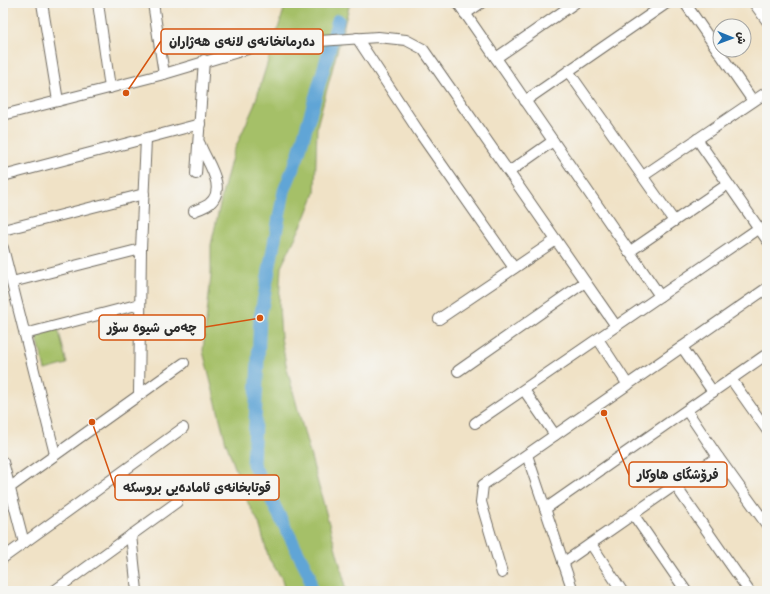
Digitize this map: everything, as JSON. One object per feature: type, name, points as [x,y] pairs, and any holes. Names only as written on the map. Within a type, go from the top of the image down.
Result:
[{"type":"street","points":[[42,3],[58,101]]},
{"type":"street","points":[[98,3],[110,88]]},
{"type":"street","points":[[153,3],[164,74]]},
{"type":"street","points":[[458,3],[660,296]]},
{"type":"street","points":[[465,14],[481,3]]},
{"type":"street","points":[[496,58],[575,3]]},
{"type":"street","points":[[525,101],[667,3]]},
{"type":"street","points":[[685,3],[754,101]]},
{"type":"street","points":[[754,3],[767,21]]},
{"type":"street","points":[[3,113],[58,101],[164,74],[204,60],[261,45],[353,38],[406,40],[423,49],[616,326]]},
{"type":"street","points":[[353,38],[514,268]]},
{"type":"street","points":[[196,174],[204,60]]},
{"type":"street","points":[[568,71],[674,221]]},
{"type":"street","points":[[643,176],[767,92]]},
{"type":"street","points":[[3,176],[200,124]]},
{"type":"street","points":[[139,394],[141,249],[146,139]]},
{"type":"street","points":[[697,139],[767,240]]},
{"type":"street","points":[[509,172],[553,141]]},
{"type":"street","points":[[194,211],[209,204],[216,190],[215,175],[199,142]]},
{"type":"street","points":[[629,252],[728,184]]},
{"type":"street","points":[[3,230],[144,194]]},
{"type":"street","points":[[475,423],[759,228]]},
{"type":"street","points":[[439,319],[556,240]]},
{"type":"street","points":[[3,248],[55,454]]},
{"type":"street","points":[[12,282],[141,249]]},
{"type":"street","points":[[458,371],[585,282]]},
{"type":"street","points":[[502,573],[481,502],[484,485],[767,288]]},
{"type":"street","points":[[25,334],[140,304]]},
{"type":"street","points":[[598,339],[628,385]]},
{"type":"street","points":[[682,347],[714,392]]},
{"type":"street","points":[[546,510],[767,354]]},
{"type":"street","points":[[10,488],[55,454],[184,363]]},
{"type":"street","points":[[731,379],[765,424]]},
{"type":"street","points":[[524,390],[556,435]]},
{"type":"street","points":[[687,411],[718,458],[766,521]]},
{"type":"street","points":[[3,558],[183,428]]},
{"type":"street","points":[[527,454],[573,591]]},
{"type":"street","points":[[563,563],[675,485],[718,458]]},
{"type":"street","points":[[3,462],[24,543]]},
{"type":"street","points":[[675,485],[749,591]]},
{"type":"street","points":[[54,591],[177,502]]},
{"type":"street","points":[[633,514],[686,591]]},
{"type":"street","points":[[131,535],[137,591]]},
{"type":"street","points":[[591,544],[622,591]]},
{"type":"green space","points":[[286,3],[350,3],[317,126],[315,193],[306,216],[281,267],[279,305],[281,338],[287,369],[344,579],[345,591],[285,591],[281,577],[269,559],[259,523],[248,503],[226,443],[203,351],[211,276],[211,245],[223,191],[233,153],[254,106]]},
{"type":"green space","points":[[58,328],[67,364],[45,370],[36,333]]},
{"type":"waterway","points":[[311,591],[309,574],[253,464],[260,318],[284,191],[298,156],[338,20]]},
{"type":"place","name":"دەرمانخانەی لانەی هەژاران","points":[[126,93]]},
{"type":"place","name":"چەمی شیوە سۆر","points":[[260,318]]},
{"type":"place","name":"فرۆشگای ھاوکار","points":[[604,413]]},
{"type":"place","name":"قوتابخانەی ئامادەیی بروسکە","points":[[92,422]]}]
